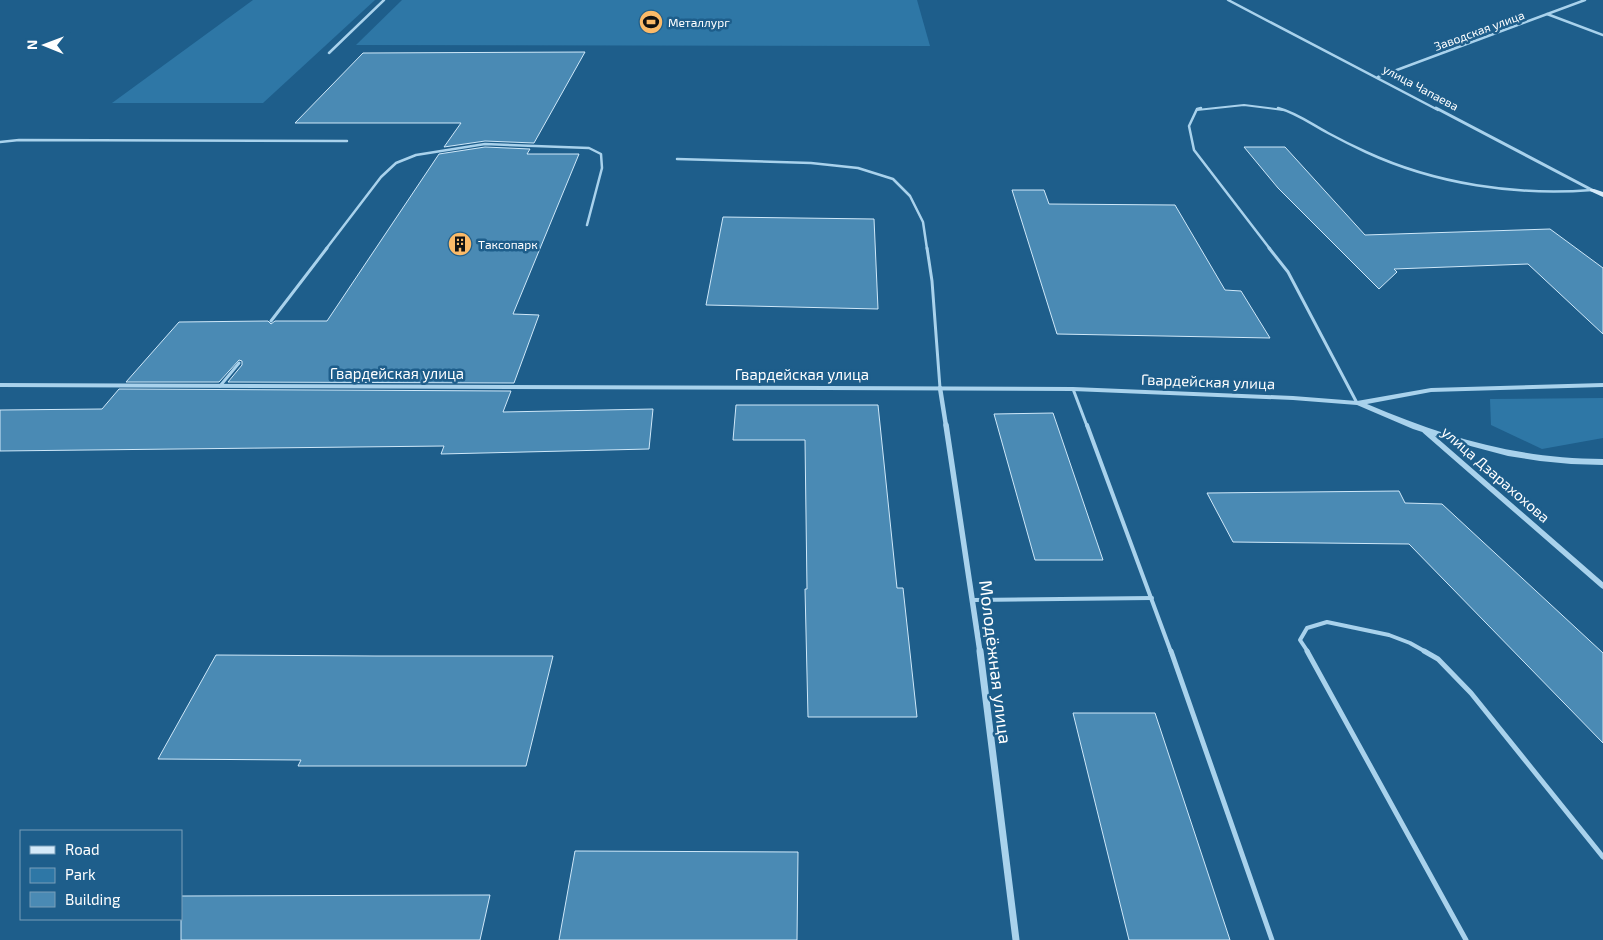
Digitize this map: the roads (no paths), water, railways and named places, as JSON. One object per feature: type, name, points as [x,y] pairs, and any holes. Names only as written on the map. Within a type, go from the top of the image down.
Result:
[{"type":"main road","points":[[1592,190],[1603,185]]},
{"type":"main road","name":"улица Чапаева","points":[[1592,190],[1603,195]]},
{"type":"street","points":[[329,53],[384,0]]},
{"type":"street","name":"улица Чапаева","points":[[1228,0],[1592,190]]},
{"type":"street","name":"Заводская улица","points":[[1378,77],[1585,0]]},
{"type":"street","points":[[1547,14],[1603,35]]},
{"type":"street","name":"Гвардейская улица","points":[[0,385],[1073,389],[1293,398],[1357,403],[1431,390],[1603,385]]},
{"type":"street","name":"Молодёжная улица","points":[[940,388],[974,600],[1016,940]]},
{"type":"street","name":"улица Дзарахохова","points":[[1357,403],[1425,431],[1603,586]]},
{"type":"street","points":[[1425,431],[1497,450],[1557,461],[1603,462]]},
{"type":"lane","points":[[1357,403],[1288,272],[1194,150],[1189,126],[1197,109],[1234,105],[1264,106],[1292,112],[1329,133],[1390,162],[1447,178],[1508,190],[1568,193],[1592,190]]},
{"type":"lane","points":[[0,142],[19,140],[347,142]]},
{"type":"lane","points":[[271,321],[381,176],[396,163],[416,155],[485,144],[589,148],[601,154],[602,168],[587,225]]},
{"type":"lane","points":[[677,159],[811,163],[858,168],[893,179],[910,196],[923,222],[932,281],[940,388]]},
{"type":"lane","points":[[220,386],[239,363]]},
{"type":"lane","points":[[1073,389],[1152,598],[1272,940]]},
{"type":"lane","points":[[974,600],[1152,598]]},
{"type":"lane","points":[[1466,940],[1318,668],[1300,640],[1307,628],[1327,622],[1389,635],[1410,643],[1438,660],[1471,693],[1603,857]]},
{"type":"place","name":"Металлург","points":[[651,22]]},
{"type":"place","name":"Таксопарк","points":[[460,244]]}]
